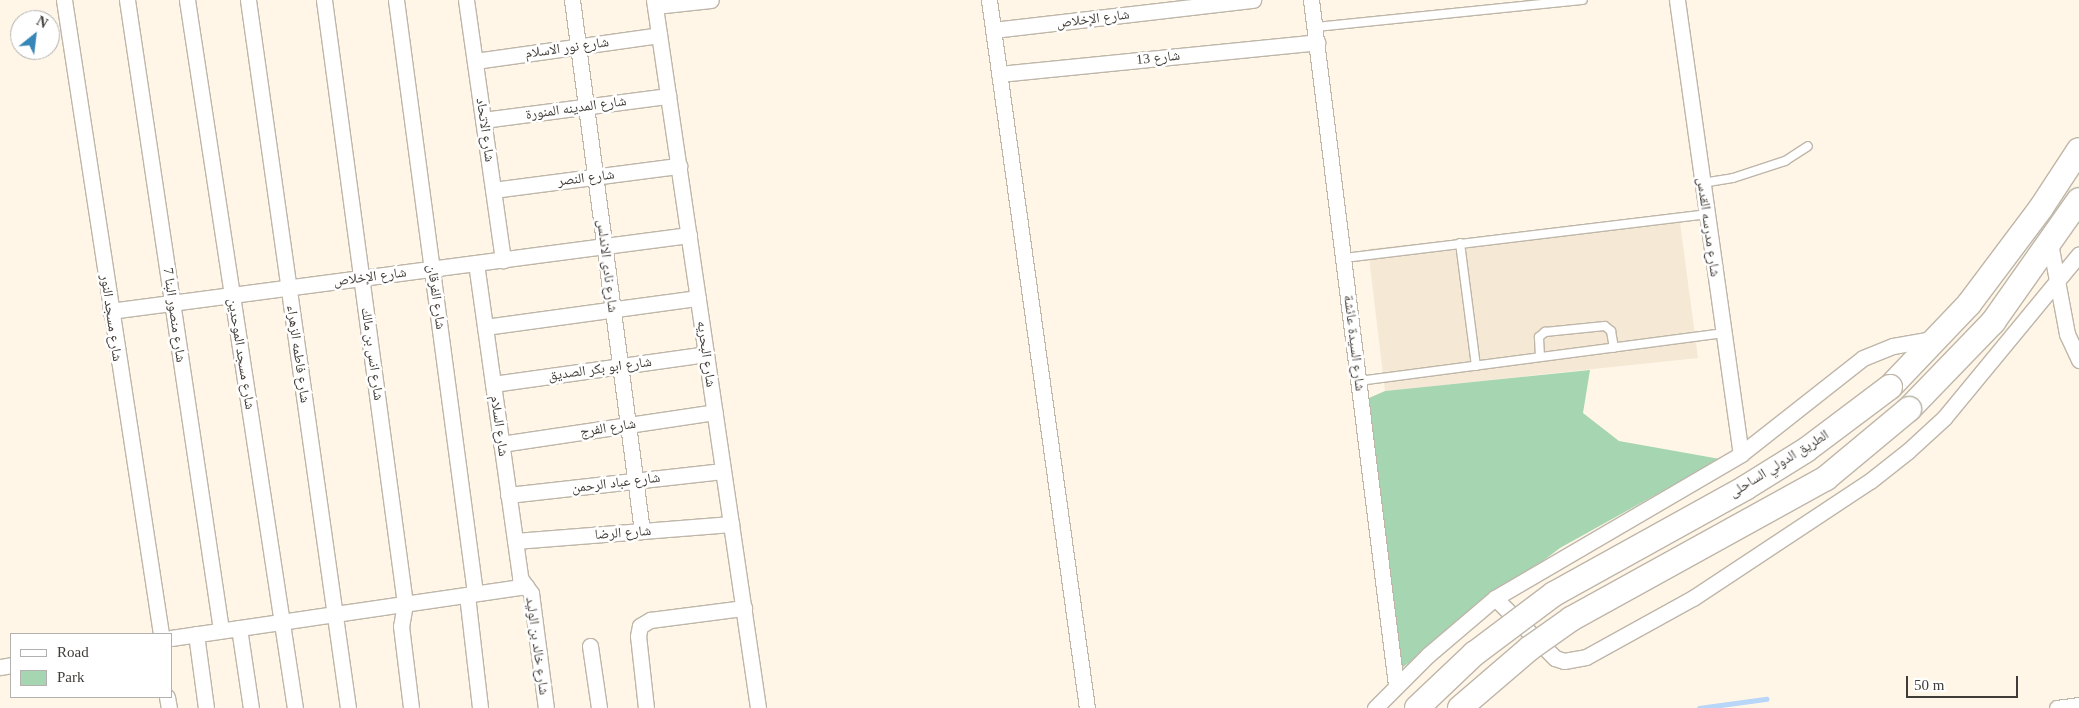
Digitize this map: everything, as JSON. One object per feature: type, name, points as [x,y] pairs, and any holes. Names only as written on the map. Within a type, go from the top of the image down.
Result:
[{"type":"main road","name":"الطريق الدولي الساحلى","points":[[1417,708],[1474,654],[1554,594],[1745,488],[1806,450],[1890,388],[1969,304],[2041,208],[2079,150]]},
{"type":"main road","points":[[1460,708],[1530,648],[1571,619],[1826,478],[1909,409],[1993,322],[2079,200]]},
{"type":"street","name":"شارع مسجد النور","points":[[64,0],[110,311],[161,633]]},
{"type":"street","name":"شارع منصور البنا 7","points":[[128,0],[221,630]]},
{"type":"street","name":"شارع مسجد الموحدين","points":[[188,0],[295,708]]},
{"type":"street","name":"شارع فاطمه الزهراء","points":[[248,0],[348,708]]},
{"type":"street","name":"شارع انس بن مالك","points":[[324,0],[405,604],[401,626],[411,708]]},
{"type":"street","name":"شارع الفرقان","points":[[396,0],[432,269],[471,594],[480,708]]},
{"type":"street","name":"شارع الاتحاد","points":[[469,0],[475,61],[503,260]]},
{"type":"street","name":"شارع نادى الاندلس","points":[[572,0],[642,531]]},
{"type":"street","points":[[655,3],[710,0]]},
{"type":"street","points":[[989,0],[1087,708]]},
{"type":"street","name":"شارع الإخلاص","points":[[993,30],[1252,0]]},
{"type":"street","name":"شارع السيدة عائشة","points":[[1311,0],[1396,685]]},
{"type":"street","name":"شارع مدرسه القدس","points":[[1677,0],[1741,454]]},
{"type":"street","name":"شارع البحريه","points":[[655,3],[758,708]]},
{"type":"street","name":"شارع نور الاسلام","points":[[475,61],[659,35]]},
{"type":"street","name":"شارع 13","points":[[999,74],[1317,42]]},
{"type":"street","name":"شارع المدينه المنورة","points":[[483,120],[668,96]]},
{"type":"street","name":"شارع النصر","points":[[493,190],[679,166]]},
{"type":"street","name":"شارع الإخلاص","points":[[110,311],[689,235]]},
{"type":"street","points":[[2050,243],[2067,334],[2079,360]]},
{"type":"street","points":[[1495,598],[1555,658],[1564,661],[1586,657],[1664,614],[1763,554],[1908,451],[1944,418],[2058,282],[2079,254]]},
{"type":"street","name":"شارع السلام","points":[[476,263],[520,578],[526,586]]},
{"type":"street","points":[[485,327],[698,298]]},
{"type":"street","points":[[1376,708],[1396,685],[1495,598],[1741,454],[1862,358],[1893,346],[1939,338]]},
{"type":"street","name":"شارع ابو بكر الصديق","points":[[493,384],[706,354]]},
{"type":"street","name":"شارع الفرج","points":[[501,444],[715,412]]},
{"type":"street","name":"شارع عباد الرحمن","points":[[508,495],[724,471]]},
{"type":"street","name":"شارع الرضا","points":[[515,541],[731,524]]},
{"type":"street","points":[[172,638],[526,586]]},
{"type":"street","name":"شارع خالد بن الوليد","points":[[526,586],[531,593],[546,708]]},
{"type":"street","points":[[646,708],[638,636],[640,626],[650,620],[744,608]]},
{"type":"street","points":[[239,628],[251,708]]},
{"type":"street","points":[[196,634],[206,708]]},
{"type":"street","points":[[590,646],[599,708]]},
{"type":"street","points":[[2057,708],[2079,705]]},
{"type":"lane","points":[[1315,27],[1583,0]]},
{"type":"lane","points":[[1702,184],[1733,178],[1785,161],[1808,146]]},
{"type":"lane","points":[[1344,258],[1706,214]]},
{"type":"lane","points":[[1460,243],[1476,366]]},
{"type":"lane","points":[[1540,357],[1539,336],[1545,332],[1605,326],[1611,331],[1614,348]]},
{"type":"lane","points":[[1359,381],[1724,333]]},
{"type":"shaded area","points":[[1679,215],[1698,358],[1385,391],[1368,249]]},
{"type":"green space","points":[[1590,370],[1583,413],[1619,441],[1720,459],[1560,548],[1402,668],[1369,398],[1385,391]]},
{"type":"waterway","points":[[1699,708],[1766,699]]}]
